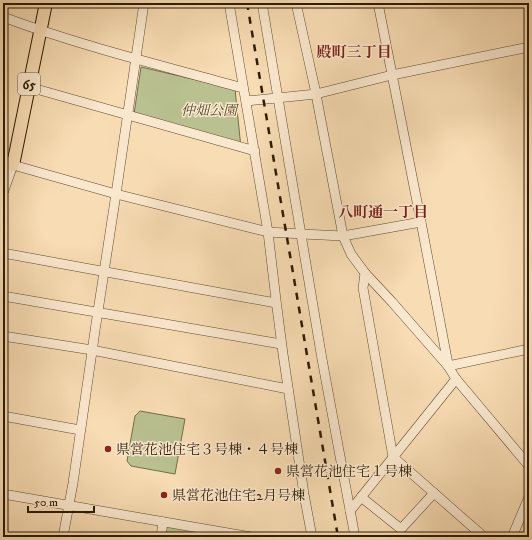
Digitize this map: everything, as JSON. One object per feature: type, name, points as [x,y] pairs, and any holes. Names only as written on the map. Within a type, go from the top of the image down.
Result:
[{"type":"main road","name":"65","points":[[8,163],[29,87],[46,3]]},
{"type":"street","points":[[63,537],[69,506],[144,3]]},
{"type":"street","points":[[229,3],[268,232],[281,344],[312,537]]},
{"type":"street","points":[[262,3],[322,359],[355,537]]},
{"type":"street","points":[[296,3],[316,94],[343,236],[351,254],[365,273],[448,366],[456,379],[529,466]]},
{"type":"street","points":[[378,3],[448,366]]},
{"type":"street","points":[[3,17],[40,31],[243,88]]},
{"type":"street","points":[[246,101],[316,94],[392,75],[529,47]]},
{"type":"street","points":[[29,87],[255,151]]},
{"type":"street","points":[[3,193],[8,163],[116,194],[268,232],[343,236],[421,222]]},
{"type":"street","points":[[3,254],[276,303]]},
{"type":"street","points":[[365,273],[363,288],[393,457],[484,537]]},
{"type":"street","points":[[3,296],[281,344]]},
{"type":"street","points":[[3,336],[92,350],[288,389]]},
{"type":"street","points":[[448,366],[529,349]]},
{"type":"street","points":[[350,511],[456,379]]},
{"type":"street","points":[[3,416],[80,430]]},
{"type":"street","points":[[361,497],[400,529],[434,493]]},
{"type":"street","points":[[3,494],[251,537]]},
{"type":"street","points":[[512,537],[529,497]]},
{"type":"street","points":[[161,537],[163,522]]},
{"type":"green space","name":"仲畑公園","points":[[141,67],[235,89],[241,148],[134,114]]},
{"type":"green space","points":[[140,411],[185,419],[175,474],[131,466],[127,461],[135,416]]},
{"type":"green space","points":[[164,524],[234,537],[162,537]]},
{"type":"railway","points":[[247,3],[338,537]]},
{"type":"place","name":"県営花池住宅３号棟・４号棟","points":[[108,449]]},
{"type":"place","name":"県営花池住宅１号棟","points":[[278,471]]},
{"type":"place","name":"県営花池住宅2月号棟","points":[[164,495]]},
{"type":"district","name":"殿町三丁目","points":[[354,52]]},
{"type":"district","name":"八町通一丁目","points":[[383,212]]}]
